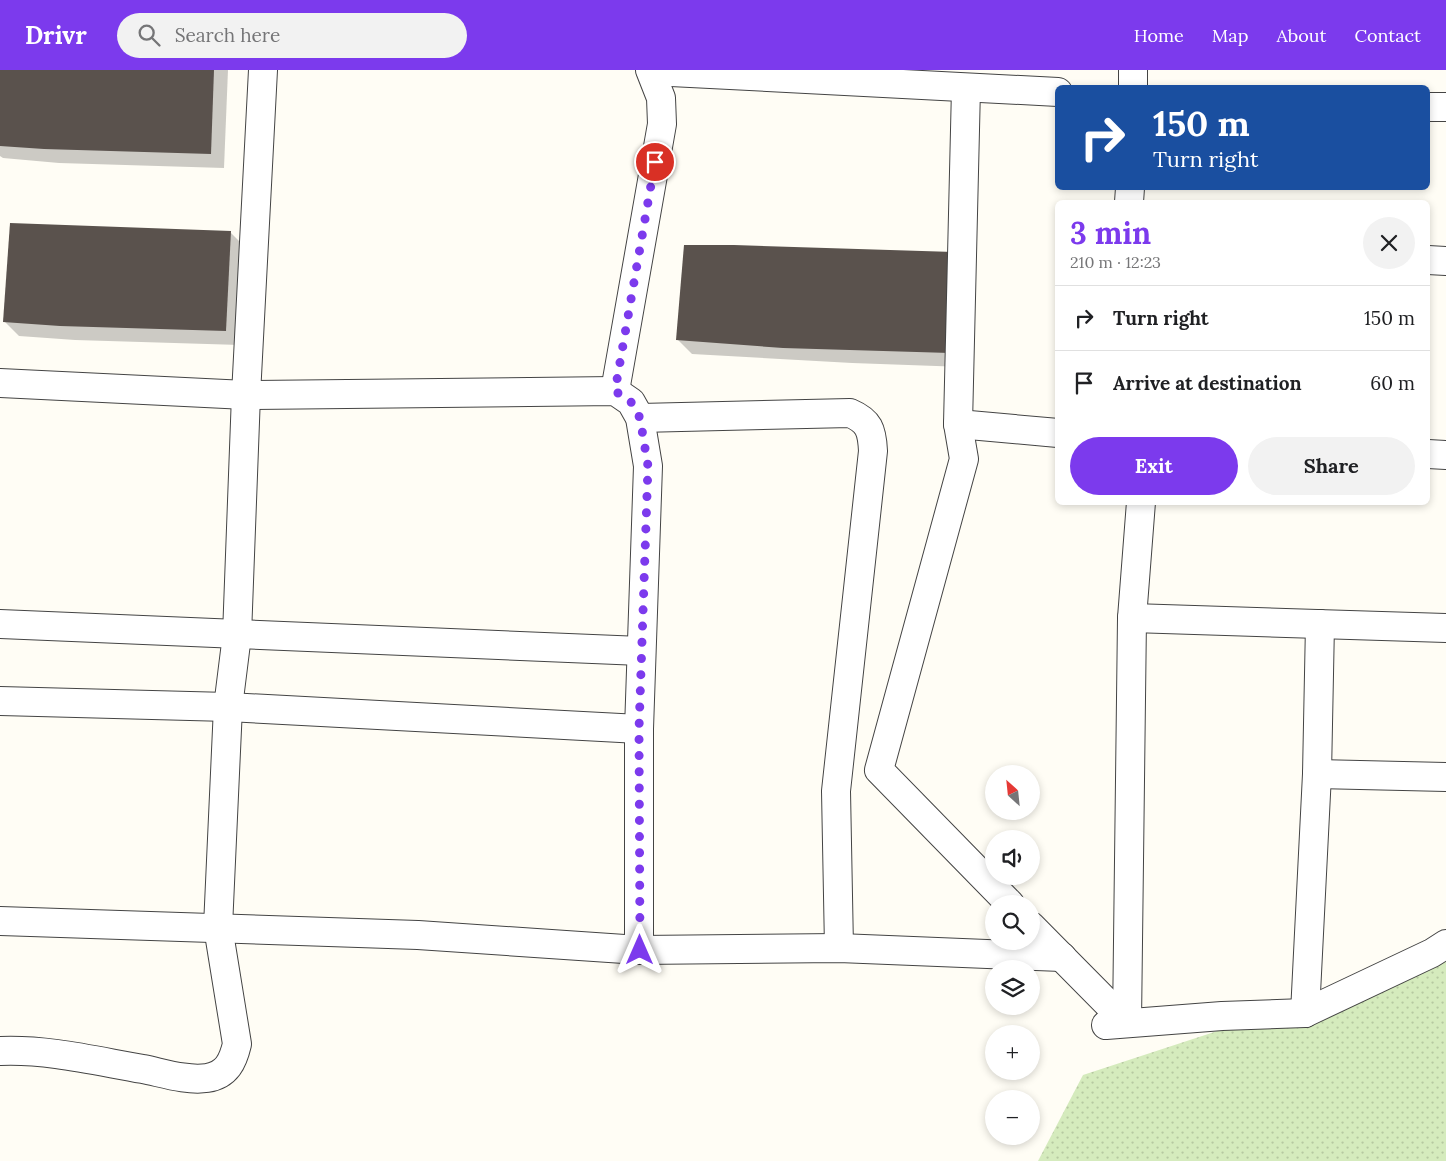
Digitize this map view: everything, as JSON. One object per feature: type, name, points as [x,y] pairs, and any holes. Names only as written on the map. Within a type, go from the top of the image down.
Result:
[{"type":"street","points":[[0,1051],[69,1055],[182,1077],[207,1078],[219,1074],[233,1060],[237,1044],[218,927],[228,708],[237,635],[246,395],[263,70]]},
{"type":"street","points":[[615,391],[662,124],[660,98],[651,70],[1055,92]]},
{"type":"street","points":[[1133,70],[1133,85]]},
{"type":"street","points":[[966,88],[958,424],[964,459],[879,770],[1001,895]]},
{"type":"street","points":[[1430,107],[1446,108]]},
{"type":"street","points":[[1430,260],[1446,261]]},
{"type":"street","points":[[0,383],[246,395],[615,391],[631,402],[640,418],[648,466],[639,729],[640,950]]},
{"type":"street","points":[[640,418],[850,413],[860,417],[867,424],[872,437],[873,450],[836,791],[839,948]]},
{"type":"street","points":[[958,424],[1055,433]]},
{"type":"street","points":[[1430,454],[1446,455]]},
{"type":"street","points":[[1117,1024],[1132,618],[1141,505]]},
{"type":"street","points":[[1132,618],[1446,628]]},
{"type":"street","points":[[0,624],[641,651]]},
{"type":"street","points":[[1305,1013],[1317,774],[1320,624]]},
{"type":"street","points":[[0,701],[228,708],[639,729]]},
{"type":"street","points":[[1317,774],[1446,777]]},
{"type":"street","points":[[0,921],[418,935],[640,950],[839,948],[1062,957]]},
{"type":"street","points":[[1040,935],[1062,957],[1117,1024]]},
{"type":"street","points":[[1117,1024],[1222,1016],[1305,1013],[1432,954],[1446,944]]},
{"type":"green space","points":[[1446,953],[1446,1161],[1038,1161],[1083,1075],[1428,962]]},
{"type":"building","points":[[0,70],[214,70],[211,154],[0,146]]},
{"type":"building","points":[[10,223],[231,231],[226,331],[60,326],[3,322]]},
{"type":"building","points":[[684,245],[954,252],[950,353],[783,348],[676,340]]},
{"type":"route","points":[[640,950],[639,729],[648,466],[640,418],[631,402],[615,391],[655,162]]}]
